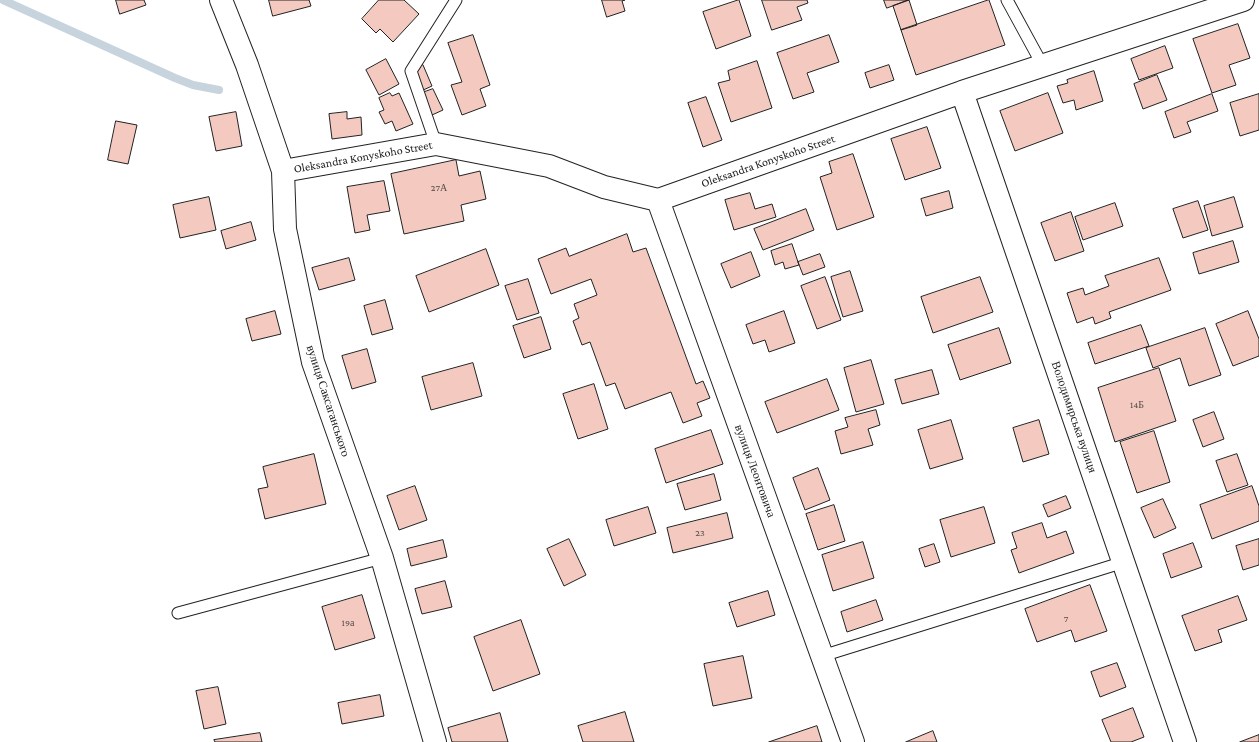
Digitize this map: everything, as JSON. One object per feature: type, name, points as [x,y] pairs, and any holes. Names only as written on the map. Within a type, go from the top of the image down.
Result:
[{"type":"street","name":"вулиця Саксаганського","points":[[222,0],[247,65],[283,171],[285,229],[313,362],[382,558],[434,742]]},
{"type":"street","name":"Oleksandra Konyskoho Street","points":[[283,171],[436,144],[549,166],[604,187],[658,200],[962,92],[1243,0]]},
{"type":"street","name":"Володимирська вулиця","points":[[962,92],[1185,742]]},
{"type":"street","name":"вулиця Леонтовича","points":[[658,200],[853,742]]},
{"type":"lane","points":[[436,144],[411,71],[456,0]]},
{"type":"lane","points":[[1007,0],[1043,66]]},
{"type":"lane","points":[[178,613],[382,558]]},
{"type":"lane","points":[[822,656],[1124,562]]},
{"type":"building","points":[[116,0],[144,0],[146,5],[120,14]]},
{"type":"building","points":[[269,0],[309,0],[311,6],[273,16]]},
{"type":"building","points":[[379,0],[404,0],[419,14],[393,42],[380,29],[376,33],[362,19]]},
{"type":"building","points":[[602,0],[625,0],[622,1],[625,11],[607,17]]},
{"type":"building","points":[[739,0],[751,36],[716,49],[703,12]]},
{"type":"building","points":[[762,0],[807,0],[808,3],[797,7],[802,20],[772,30]]},
{"type":"building","points":[[884,0],[909,0],[887,8]]},
{"type":"building","points":[[909,0],[917,25],[901,30],[893,6]]},
{"type":"building","points":[[989,0],[1005,45],[916,75],[901,30]]},
{"type":"building","points":[[1238,24],[1250,58],[1229,65],[1236,85],[1212,93],[1193,39]]},
{"type":"building","points":[[473,35],[490,85],[480,89],[486,106],[462,115],[451,85],[462,82],[448,43]]},
{"type":"building","points":[[829,35],[839,62],[807,73],[814,92],[793,99],[777,53]]},
{"type":"building","points":[[1165,46],[1173,68],[1139,80],[1131,59]]},
{"type":"building","points":[[386,59],[399,84],[379,95],[366,70]]},
{"type":"building","points":[[757,61],[772,108],[731,122],[718,83],[730,80],[728,71]]},
{"type":"building","points":[[423,65],[432,86],[421,91],[411,70]]},
{"type":"building","points":[[889,65],[894,80],[870,88],[865,73]]},
{"type":"building","points":[[1094,71],[1103,101],[1076,110],[1074,100],[1063,103],[1057,86],[1068,83],[1067,80]]},
{"type":"building","points":[[1157,75],[1167,100],[1143,109],[1134,84]]},
{"type":"building","points":[[433,89],[443,110],[432,115],[422,93]]},
{"type":"building","points":[[390,93],[392,96],[399,93],[413,124],[396,131],[392,121],[385,124],[379,112],[384,110],[379,98]]},
{"type":"building","points":[[1048,93],[1063,133],[1015,151],[1000,111]]},
{"type":"building","points":[[1212,94],[1218,111],[1187,122],[1191,132],[1174,138],[1165,112]]},
{"type":"building","points":[[1259,94],[1259,130],[1240,136],[1230,103]]},
{"type":"building","points":[[706,97],[722,140],[703,147],[688,103]]},
{"type":"building","points":[[236,112],[242,146],[216,151],[209,117]]},
{"type":"building","points":[[347,112],[347,119],[361,117],[362,135],[332,139],[329,114]]},
{"type":"building","points":[[116,121],[137,125],[128,164],[108,160]]},
{"type":"building","points":[[927,127],[941,168],[905,180],[891,139]]},
{"type":"building","points":[[853,154],[874,217],[837,230],[820,177],[832,173],[829,162]]},
{"type":"building","points":[[456,160],[459,176],[480,171],[486,199],[461,205],[464,221],[404,234],[391,174]]},
{"type":"building","points":[[384,181],[390,211],[367,215],[370,230],[355,233],[347,187]]},
{"type":"building","points":[[949,191],[953,208],[926,216],[921,199]]},
{"type":"building","points":[[750,193],[755,209],[772,204],[776,217],[734,230],[725,200]]},
{"type":"building","points":[[209,197],[216,230],[180,238],[173,205]]},
{"type":"building","points":[[1234,197],[1243,227],[1212,236],[1204,206]]},
{"type":"building","points":[[1198,201],[1208,230],[1183,238],[1173,209]]},
{"type":"building","points":[[1115,203],[1123,226],[1083,240],[1075,217]]},
{"type":"building","points":[[806,209],[814,230],[763,250],[754,229]]},
{"type":"building","points":[[1071,212],[1084,251],[1055,261],[1041,223]]},
{"type":"building","points":[[251,222],[256,240],[226,249],[221,231]]},
{"type":"building","points":[[627,234],[633,252],[646,248],[696,384],[703,381],[710,398],[697,403],[702,416],[683,423],[671,392],[625,409],[615,383],[606,386],[590,342],[582,345],[573,321],[579,318],[574,304],[597,295],[591,279],[551,294],[538,259],[566,248],[569,256]]},
{"type":"building","points":[[1233,241],[1239,262],[1199,274],[1193,253]]},
{"type":"building","points":[[792,244],[799,265],[785,269],[783,262],[775,265],[771,251]]},
{"type":"building","points":[[486,249],[499,285],[429,312],[416,276]]},
{"type":"building","points":[[751,252],[760,276],[731,288],[721,264]]},
{"type":"building","points":[[820,254],[825,267],[803,275],[798,262]]},
{"type":"building","points":[[349,258],[355,280],[319,290],[312,268]]},
{"type":"building","points":[[1159,258],[1171,290],[1109,312],[1111,318],[1095,324],[1093,317],[1077,323],[1067,293],[1083,288],[1085,295],[1109,286],[1105,276]]},
{"type":"building","points":[[850,271],[863,311],[843,317],[831,277]]},
{"type":"building","points":[[825,277],[841,320],[817,329],[801,286]]},
{"type":"building","points":[[980,277],[993,312],[933,333],[921,297]]},
{"type":"building","points":[[528,279],[539,313],[517,320],[505,286]]},
{"type":"building","points":[[385,300],[393,329],[372,335],[364,306]]},
{"type":"building","points":[[275,311],[281,334],[252,341],[246,319]]},
{"type":"building","points":[[784,311],[795,343],[769,352],[765,340],[753,344],[746,325]]},
{"type":"building","points":[[1248,311],[1259,339],[1259,356],[1233,366],[1216,324]]},
{"type":"building","points":[[541,317],[551,349],[524,358],[513,326]]},
{"type":"building","points":[[1141,325],[1149,346],[1095,364],[1088,343]]},
{"type":"building","points":[[999,328],[1011,363],[960,380],[948,345]]},
{"type":"building","points":[[1205,328],[1221,375],[1189,386],[1180,358],[1153,368],[1146,348]]},
{"type":"building","points":[[367,349],[376,382],[352,389],[342,356]]},
{"type":"building","points":[[871,360],[884,404],[856,412],[844,368]]},
{"type":"building","points":[[473,363],[482,396],[431,410],[422,377]]},
{"type":"building","points":[[1159,368],[1176,421],[1115,442],[1098,388]]},
{"type":"building","points":[[932,370],[939,394],[902,404],[895,380]]},
{"type":"building","points":[[827,379],[839,410],[777,433],[765,402]]},
{"type":"building","points":[[594,384],[608,429],[578,439],[563,394]]},
{"type":"building","points":[[876,410],[880,425],[868,429],[873,445],[841,454],[835,431],[848,427],[845,418]]},
{"type":"building","points":[[1214,412],[1224,439],[1203,447],[1193,420]]},
{"type":"building","points":[[951,420],[963,459],[930,469],[918,430]]},
{"type":"building","points":[[1039,420],[1049,454],[1023,462],[1013,428]]},
{"type":"building","points":[[711,430],[723,464],[666,483],[655,449]]},
{"type":"building","points":[[1154,431],[1170,482],[1137,493],[1120,442]]},
{"type":"building","points":[[314,454],[326,504],[265,519],[258,489],[268,487],[263,467]]},
{"type":"building","points":[[1237,454],[1248,485],[1227,492],[1216,461]]},
{"type":"building","points":[[818,468],[830,500],[805,510],[793,478]]},
{"type":"building","points":[[714,474],[721,500],[685,510],[677,484]]},
{"type":"building","points":[[415,486],[427,520],[399,530],[387,496]]},
{"type":"building","points":[[1252,486],[1259,506],[1259,521],[1212,539],[1200,505]]},
{"type":"building","points":[[1066,496],[1071,508],[1048,517],[1043,505]]},
{"type":"building","points":[[1163,499],[1176,528],[1154,538],[1141,508]]},
{"type":"building","points":[[834,505],[845,541],[818,550],[806,514]]},
{"type":"building","points":[[648,507],[656,533],[614,546],[606,520]]},
{"type":"building","points":[[984,507],[995,543],[951,557],[940,520]]},
{"type":"building","points":[[727,513],[733,538],[673,553],[667,528]]},
{"type":"building","points":[[1042,523],[1047,538],[1066,531],[1074,553],[1019,573],[1011,550],[1017,548],[1012,533]]},
{"type":"building","points":[[569,539],[586,575],[564,586],[547,549]]},
{"type":"building","points":[[1259,539],[1259,565],[1243,570],[1236,546]]},
{"type":"building","points":[[443,540],[447,557],[411,566],[407,549]]},
{"type":"building","points":[[863,542],[874,578],[833,591],[822,555]]},
{"type":"building","points":[[1193,543],[1202,567],[1171,578],[1163,554]]},
{"type":"building","points":[[934,544],[940,562],[925,567],[919,549]]},
{"type":"building","points":[[445,581],[452,607],[422,614],[415,589]]},
{"type":"building","points":[[1090,585],[1107,631],[1075,642],[1071,630],[1037,642],[1025,609]]},
{"type":"building","points":[[768,591],[775,615],[737,627],[729,603]]},
{"type":"building","points":[[362,595],[375,638],[335,650],[322,607]]},
{"type":"building","points":[[1238,596],[1247,620],[1218,630],[1222,642],[1195,651],[1182,616]]},
{"type":"building","points":[[876,600],[883,620],[847,632],[841,612]]},
{"type":"building","points":[[521,620],[540,674],[493,691],[474,637]]},
{"type":"building","points":[[743,656],[752,698],[713,706],[704,664]]},
{"type":"building","points":[[1117,663],[1126,687],[1100,697],[1091,672]]},
{"type":"building","points":[[218,687],[226,724],[204,729],[196,691]]},
{"type":"building","points":[[380,695],[384,716],[342,724],[338,703]]},
{"type":"building","points":[[1133,708],[1144,737],[1131,742],[1111,742],[1102,720]]},
{"type":"building","points":[[625,712],[634,742],[583,742],[578,726]]},
{"type":"building","points":[[500,713],[508,742],[452,742],[448,728]]},
{"type":"building","points":[[817,726],[822,742],[769,742]]},
{"type":"building","points":[[933,731],[937,742],[906,742]]},
{"type":"building","points":[[260,733],[262,742],[215,742],[214,740]]},
{"type":"building","points":[[1259,735],[1259,742],[1240,742]]},
{"type":"waterway","points":[[3,0],[175,78],[193,85],[219,90]]}]
